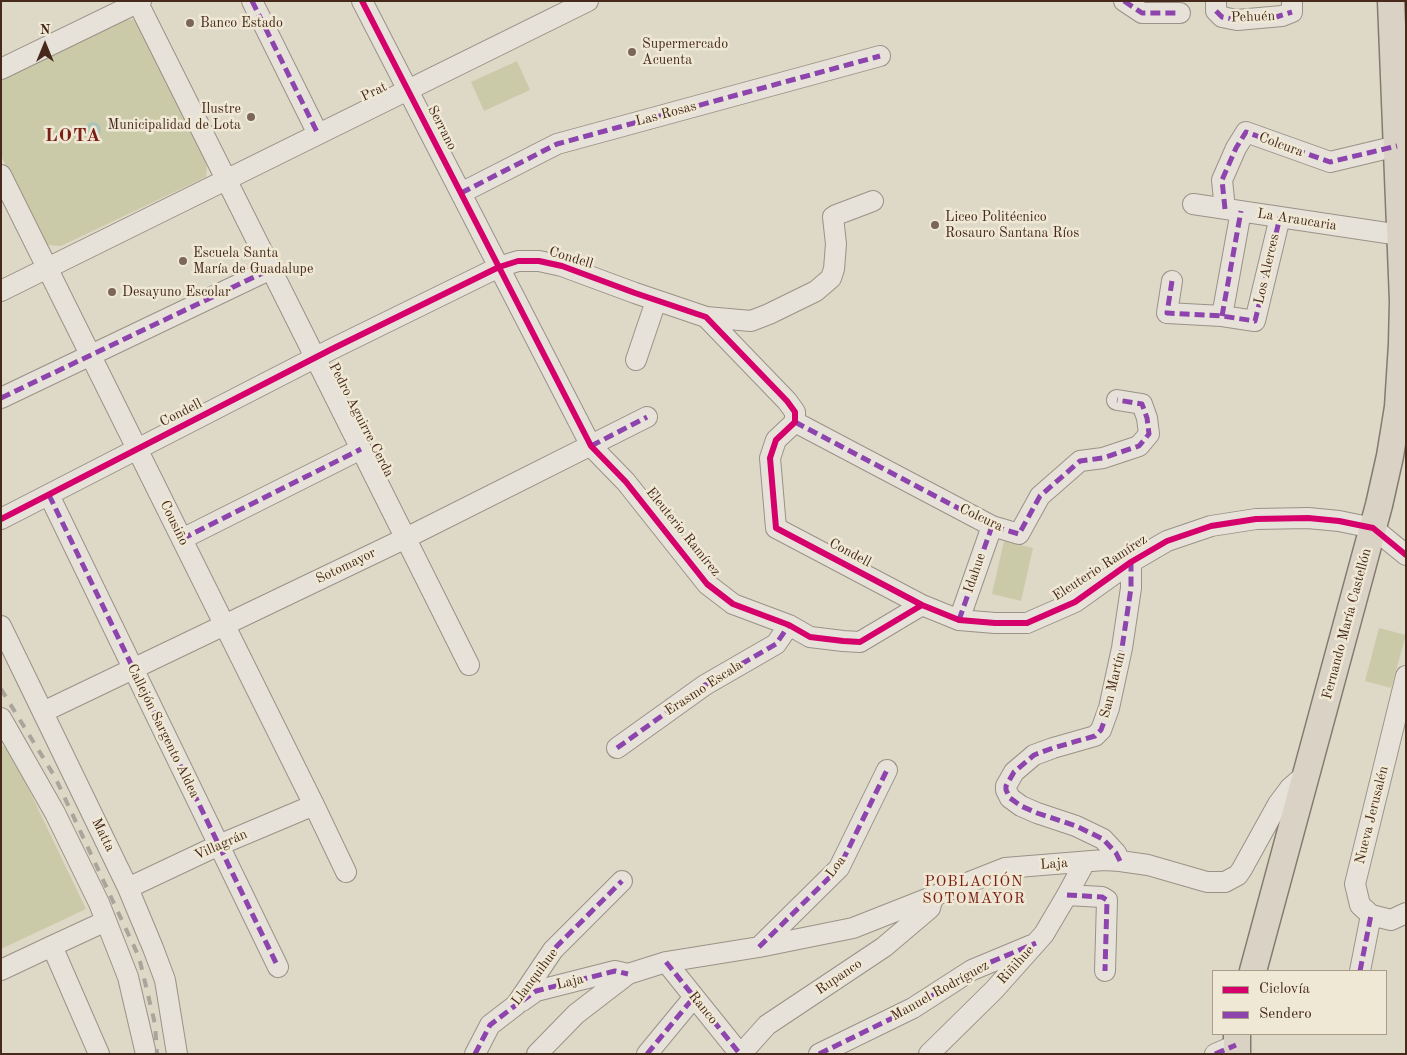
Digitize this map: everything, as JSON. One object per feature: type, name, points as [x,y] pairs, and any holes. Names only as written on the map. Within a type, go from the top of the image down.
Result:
[{"type":"main road","name":"Fernando María Castellón","points":[[1253,970],[1372,528],[1388,464],[1398,407],[1404,301],[1391,1]]},
{"type":"street","points":[[252,1],[318,134]]},
{"type":"street","name":"Serrano","points":[[362,1],[499,267]]},
{"type":"street","name":"Prat","points":[[1,291],[587,1]]},
{"type":"street","points":[[1124,1],[1142,13],[1180,13]]},
{"type":"street","points":[[1,69],[139,2]]},
{"type":"street","name":"Pedro Aguirre Cerda","points":[[139,2],[469,665]]},
{"type":"street","name":"Pehuén","points":[[1216,6],[1222,17],[1237,20],[1276,17],[1292,7]]},
{"type":"street","name":"Las Rosas","points":[[461,193],[556,144],[880,56]]},
{"type":"street","name":"Colcura","points":[[1233,210],[1222,180],[1246,132],[1330,162],[1397,146]]},
{"type":"street","name":"Cousiño","points":[[1,175],[346,872]]},
{"type":"street","points":[[706,317],[751,321],[816,291],[831,278],[834,269],[836,244],[833,217],[873,201]]},
{"type":"street","name":"La Araucaria","points":[[1193,204],[1400,235]]},
{"type":"street","points":[[1172,280],[1167,313],[1222,316],[1233,210]]},
{"type":"street","name":"Los Alerces","points":[[1222,316],[1255,322],[1280,217]]},
{"type":"street","name":"Condell","points":[[1,519],[315,357],[499,267],[528,260],[562,266],[706,317],[787,401],[795,412],[795,422],[776,440],[770,458],[776,528],[922,605]]},
{"type":"street","name":"Eleuterio Ramírez","points":[[499,267],[591,446],[626,482],[707,584],[734,604],[789,625],[810,637],[860,642],[922,605],[959,620],[995,624],[1026,623],[1075,602],[1155,547],[1181,534],[1211,526],[1237,521],[1308,518],[1338,521],[1372,528]]},
{"type":"street","points":[[1,398],[271,268]]},
{"type":"street","points":[[636,360],[656,300]]},
{"type":"street","name":"Colcura","points":[[795,422],[992,526],[1019,534],[1040,496],[1080,462],[1103,458],[1139,446],[1149,434],[1147,418],[1142,404],[1117,400]]},
{"type":"street","name":"Sotomayor","points":[[43,712],[406,538],[647,417]]},
{"type":"street","points":[[182,539],[361,449]]},
{"type":"street","name":"Callejón Sargento Aldea","points":[[49,495],[278,967]]},
{"type":"street","name":"Idahue","points":[[959,620],[992,526]]},
{"type":"street","points":[[1372,528],[1406,555]]},
{"type":"street","name":"San Martín","points":[[1120,861],[1116,852],[1103,839],[1076,826],[1021,806],[1010,798],[1006,786],[1014,772],[1034,756],[1053,748],[1095,736],[1101,730],[1117,679],[1131,588],[1131,562]]},
{"type":"street","name":"Erasmo Escala","points":[[617,748],[704,685],[776,644],[789,625]]},
{"type":"street","name":"Matta","points":[[1,626],[128,888],[165,980],[177,1054]]},
{"type":"street","name":"Nueva Jerusalén","points":[[1372,914],[1360,905],[1356,884],[1406,676]]},
{"type":"street","points":[[1,718],[55,813],[99,903],[128,977],[146,1054]]},
{"type":"street","name":"Loa","points":[[759,947],[839,868],[887,770]]},
{"type":"street","name":"Laja","points":[[516,1006],[536,991],[615,971],[628,974],[666,962],[759,947],[853,928],[1005,868],[1120,861],[1148,865],[1213,883],[1225,882],[1232,879],[1242,869],[1283,797],[1306,774]]},
{"type":"street","name":"Villagrán","points":[[128,888],[219,845],[314,805]]},
{"type":"street","name":"Riñihue","points":[[929,1054],[994,990],[1036,943],[1051,924],[1085,862]]},
{"type":"street","name":"Llanquihue","points":[[475,1054],[490,1025],[516,1006],[553,950],[622,881]]},
{"type":"street","points":[[1068,895],[1102,897],[1107,900],[1105,971]]},
{"type":"street","name":"Rupanco","points":[[740,1054],[767,1025],[884,947],[930,908],[933,897]]},
{"type":"street","points":[[1360,970],[1372,914],[1391,920],[1406,913]]},
{"type":"street","points":[[1,970],[106,921]]},
{"type":"street","name":"Manuel Rodríguez","points":[[819,1054],[913,1008],[972,970],[1036,943]]},
{"type":"street","points":[[52,946],[99,1054]]},
{"type":"street","name":"Ranco","points":[[666,962],[740,1054]]},
{"type":"street","points":[[536,1054],[576,1014],[628,974]]},
{"type":"street","points":[[647,1054],[694,997]]},
{"type":"shaded area","points":[[136,19],[207,165],[206,177],[61,246],[46,245],[1,156],[1,79],[120,21]]},
{"type":"shaded area","points":[[517,61],[530,90],[484,111],[471,82]]},
{"type":"shaded area","points":[[90,122],[96,122],[101,127],[99,136],[90,138],[85,133],[85,127]]},
{"type":"shaded area","points":[[1004,541],[1033,548],[1021,601],[992,594]]},
{"type":"shaded area","points":[[1379,628],[1406,635],[1391,688],[1365,681]]},
{"type":"shaded area","points":[[7,744],[86,909],[1,949],[1,747]]},
{"type":"railway","points":[[1,689],[55,777],[139,957],[155,1024],[157,1054]]},
{"type":"marked path","points":[[252,1],[318,134]]},
{"type":"marked path","points":[[1124,1],[1142,13],[1180,13]]},
{"type":"marked path","points":[[1216,11],[1222,17],[1237,20],[1276,17],[1292,12]]},
{"type":"marked path","points":[[461,193],[557,144],[880,56]]},
{"type":"marked path","points":[[1225,209],[1222,180],[1236,148],[1246,132],[1330,162],[1397,146]]},
{"type":"marked path","points":[[1222,316],[1241,211]]},
{"type":"marked path","points":[[1172,281],[1167,313],[1222,316],[1255,321],[1280,217]]},
{"type":"marked path","points":[[1,398],[271,269]]},
{"type":"marked path","points":[[795,422],[992,526],[1019,534],[1040,496],[1080,461],[1103,458],[1139,446],[1149,434],[1147,418],[1142,404],[1117,400]]},
{"type":"marked path","points":[[591,446],[647,417]]},
{"type":"marked path","points":[[182,539],[361,449]]},
{"type":"marked path","points":[[49,495],[278,967]]},
{"type":"marked path","points":[[959,620],[992,526]]},
{"type":"marked path","points":[[1120,861],[1116,853],[1103,839],[1076,826],[1021,806],[1010,798],[1006,786],[1014,772],[1034,755],[1095,736],[1101,730],[1109,708],[1122,648],[1131,588],[1131,562]]},
{"type":"marked path","points":[[617,748],[705,685],[776,644],[789,625]]},
{"type":"marked path","points":[[759,947],[839,868],[887,770]]},
{"type":"marked path","points":[[475,1054],[490,1025],[516,1005],[553,950],[622,881]]},
{"type":"marked path","points":[[1067,895],[1102,897],[1107,900],[1105,971]]},
{"type":"marked path","points":[[1360,970],[1371,915]]},
{"type":"marked path","points":[[819,1054],[913,1008],[972,970],[1036,943]]},
{"type":"marked path","points":[[666,962],[740,1054]]},
{"type":"marked path","points":[[522,1001],[536,991],[615,971],[628,974]]},
{"type":"marked path","points":[[647,1054],[694,997]]},
{"type":"marked path","points":[[1215,1054],[1236,1045]]},
{"type":"cycle path","points":[[362,1],[591,446],[626,482],[707,584],[733,604],[789,625],[810,637],[860,642],[922,605],[959,620],[1027,623],[1075,602],[1131,562],[1167,541],[1211,526],[1256,519],[1308,518],[1339,521],[1373,528],[1406,555]]},
{"type":"cycle path","points":[[1,519],[332,349],[499,267],[518,261],[539,261],[562,266],[706,317],[787,401],[795,412],[795,422],[776,440],[770,458],[776,528],[922,605]]},
{"type":"place","name":"Banco Estado","points":[[190,23]]},
{"type":"place","name":"Supermercado Acuenta","points":[[632,52]]},
{"type":"place","name":"Ilustre Municipalidad de Lota","points":[[251,117]]},
{"type":"place","name":"Liceo Politécnico Rosauro Santana Ríos","points":[[935,225]]},
{"type":"place","name":"Escuela Santa María de Guadalupe","points":[[183,261]]},
{"type":"place","name":"Desayuno Escolar","points":[[112,292]]},
{"type":"district","name":"LOTA","points":[[73,136]]},
{"type":"district","name":"POBLACIÓN SOTOMAYOR","points":[[974,890]]}]
